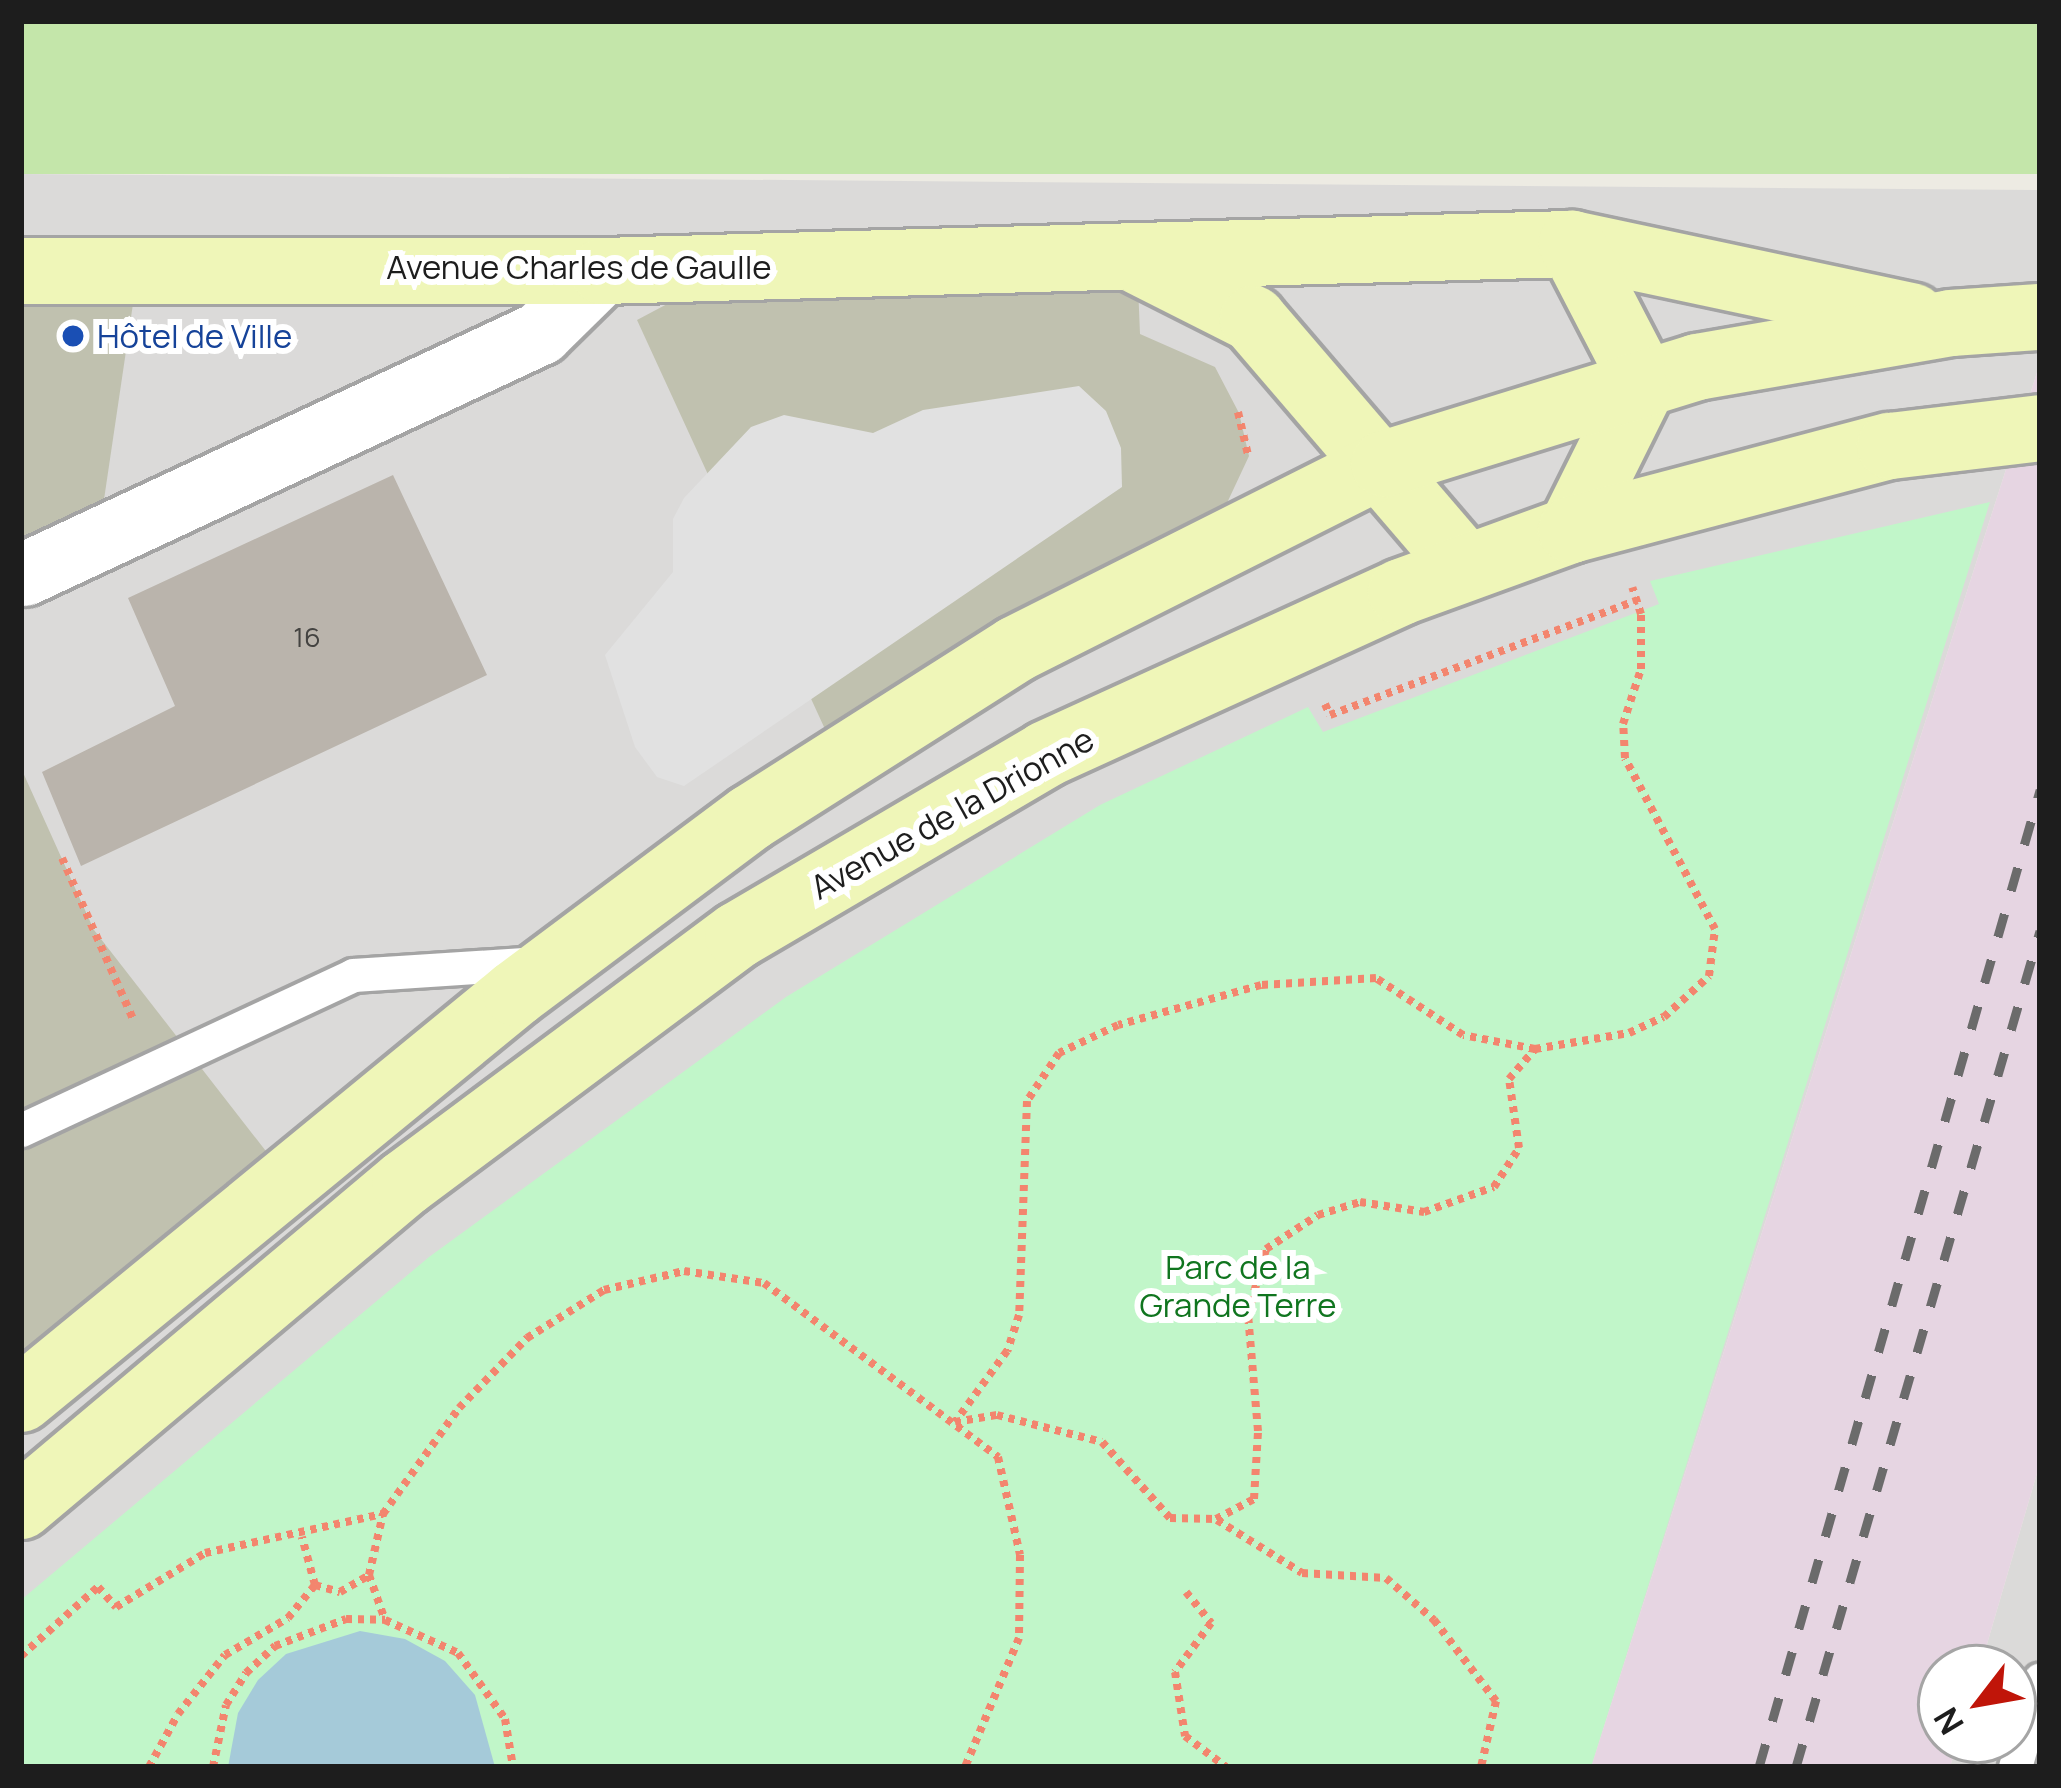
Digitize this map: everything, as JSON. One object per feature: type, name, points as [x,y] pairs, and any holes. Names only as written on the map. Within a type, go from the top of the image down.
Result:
[{"type":"main road","name":"Avenue Charles de Gaulle","points":[[21,271],[603,271],[1137,261],[1572,244],[1951,323]]},
{"type":"main road","points":[[1572,244],[1644,383]]},
{"type":"main road","name":"Avenue Charles de Gaulle","points":[[1137,261],[1252,319],[1384,464],[1464,565]]},
{"type":"main road","points":[[21,1400],[559,962],[750,818],[1016,650],[1384,464],[1644,383],[1951,323],[2040,317]]},
{"type":"main road","points":[[1571,530],[1644,383]]},
{"type":"main road","name":"Avenue de la Drionne","points":[[21,1506],[405,1183],[738,935],[1046,754],[1464,565],[1571,530],[1890,446],[2040,428]]},
{"type":"street","points":[[24,574],[539,334],[603,271]]},
{"type":"lane","points":[[21,1130],[352,975],[559,962]]},
{"type":"lane","points":[[2015,1767],[2040,1679]]},
{"type":"path","points":[[1231,398],[1249,456],[1239,474]]},
{"type":"path","points":[[955,1422],[1007,1351],[1019,1315],[1027,1101],[1059,1053],[1118,1024],[1262,985],[1376,979],[1463,1035],[1535,1049],[1629,1033],[1664,1017],[1709,976],[1715,928],[1625,758],[1623,724],[1641,669],[1637,601],[1330,715]]},
{"type":"path","points":[[62,858],[153,1066]]},
{"type":"path","points":[[955,1422],[997,1415],[1102,1442],[1170,1518],[1216,1519],[1254,1499],[1258,1431],[1248,1313],[1265,1250],[1318,1215],[1360,1202],[1424,1212],[1494,1187],[1519,1148],[1509,1079],[1535,1049]]},
{"type":"path","points":[[385,1620],[369,1575],[383,1514],[459,1408],[527,1338],[604,1290],[684,1271],[764,1283],[998,1456],[1019,1555],[1018,1638],[965,1767]]},
{"type":"path","points":[[21,1655],[98,1587],[116,1607],[205,1553],[302,1537],[383,1514]]},
{"type":"path","points":[[1216,1519],[1302,1573],[1386,1578],[1435,1620],[1496,1702],[1481,1767]]},
{"type":"path","points":[[302,1537],[315,1585]]},
{"type":"path","points":[[315,1585],[340,1592],[369,1575]]},
{"type":"path","points":[[149,1767],[178,1714],[225,1655],[288,1618],[315,1585]]},
{"type":"path","points":[[1186,1592],[1211,1623],[1175,1672],[1185,1736],[1226,1767]]},
{"type":"path","points":[[213,1767],[226,1706],[274,1646],[346,1619],[385,1620],[458,1653],[486,1683],[505,1719],[513,1767]]},
{"type":"shaded area","points":[[21,174],[2040,190],[2040,363],[1591,1767],[21,1767]]},
{"type":"shaded area","points":[[1137,261],[1140,334],[1215,367],[1239,413],[1249,456],[1205,550],[841,764],[637,320],[735,268]]},
{"type":"shaded area","points":[[138,270],[98,540],[21,575],[21,272]]},
{"type":"shaded area","points":[[2040,363],[2040,1463],[1987,1644],[1917,1644],[1917,1764],[1950,1767],[1591,1767]]},
{"type":"shaded area","points":[[1079,386],[1106,411],[1121,448],[1122,487],[684,786],[657,777],[635,747],[605,655],[673,572],[673,519],[684,498],[751,427],[784,415],[873,433],[923,410]]},
{"type":"shaded area","points":[[21,768],[94,930],[286,1177],[21,1399]]},
{"type":"shaded area","points":[[2040,1463],[2040,1767],[1950,1767],[2037,1764],[2037,1644],[1987,1644]]},
{"type":"green space","points":[[21,21],[2040,21],[2040,174],[21,174]]},
{"type":"green space","name":"Parc de la Grande Terre","points":[[1990,502],[1591,1767],[21,1767],[21,1600],[429,1257],[786,997],[1100,805],[1308,707],[1323,732],[1659,604],[1650,581]]},
{"type":"water","points":[[360,1631],[405,1639],[445,1661],[475,1695],[495,1767],[228,1767],[238,1713],[258,1680],[286,1654]]},
{"type":"building","points":[[393,475],[487,675],[81,866],[42,772],[175,706],[128,598]]},
{"type":"railway","points":[[1759,1767],[2040,790]]},
{"type":"railway","points":[[1796,1767],[2040,931]]},
{"type":"place","name":"Hôtel de Ville","points":[[73,336]]}]
